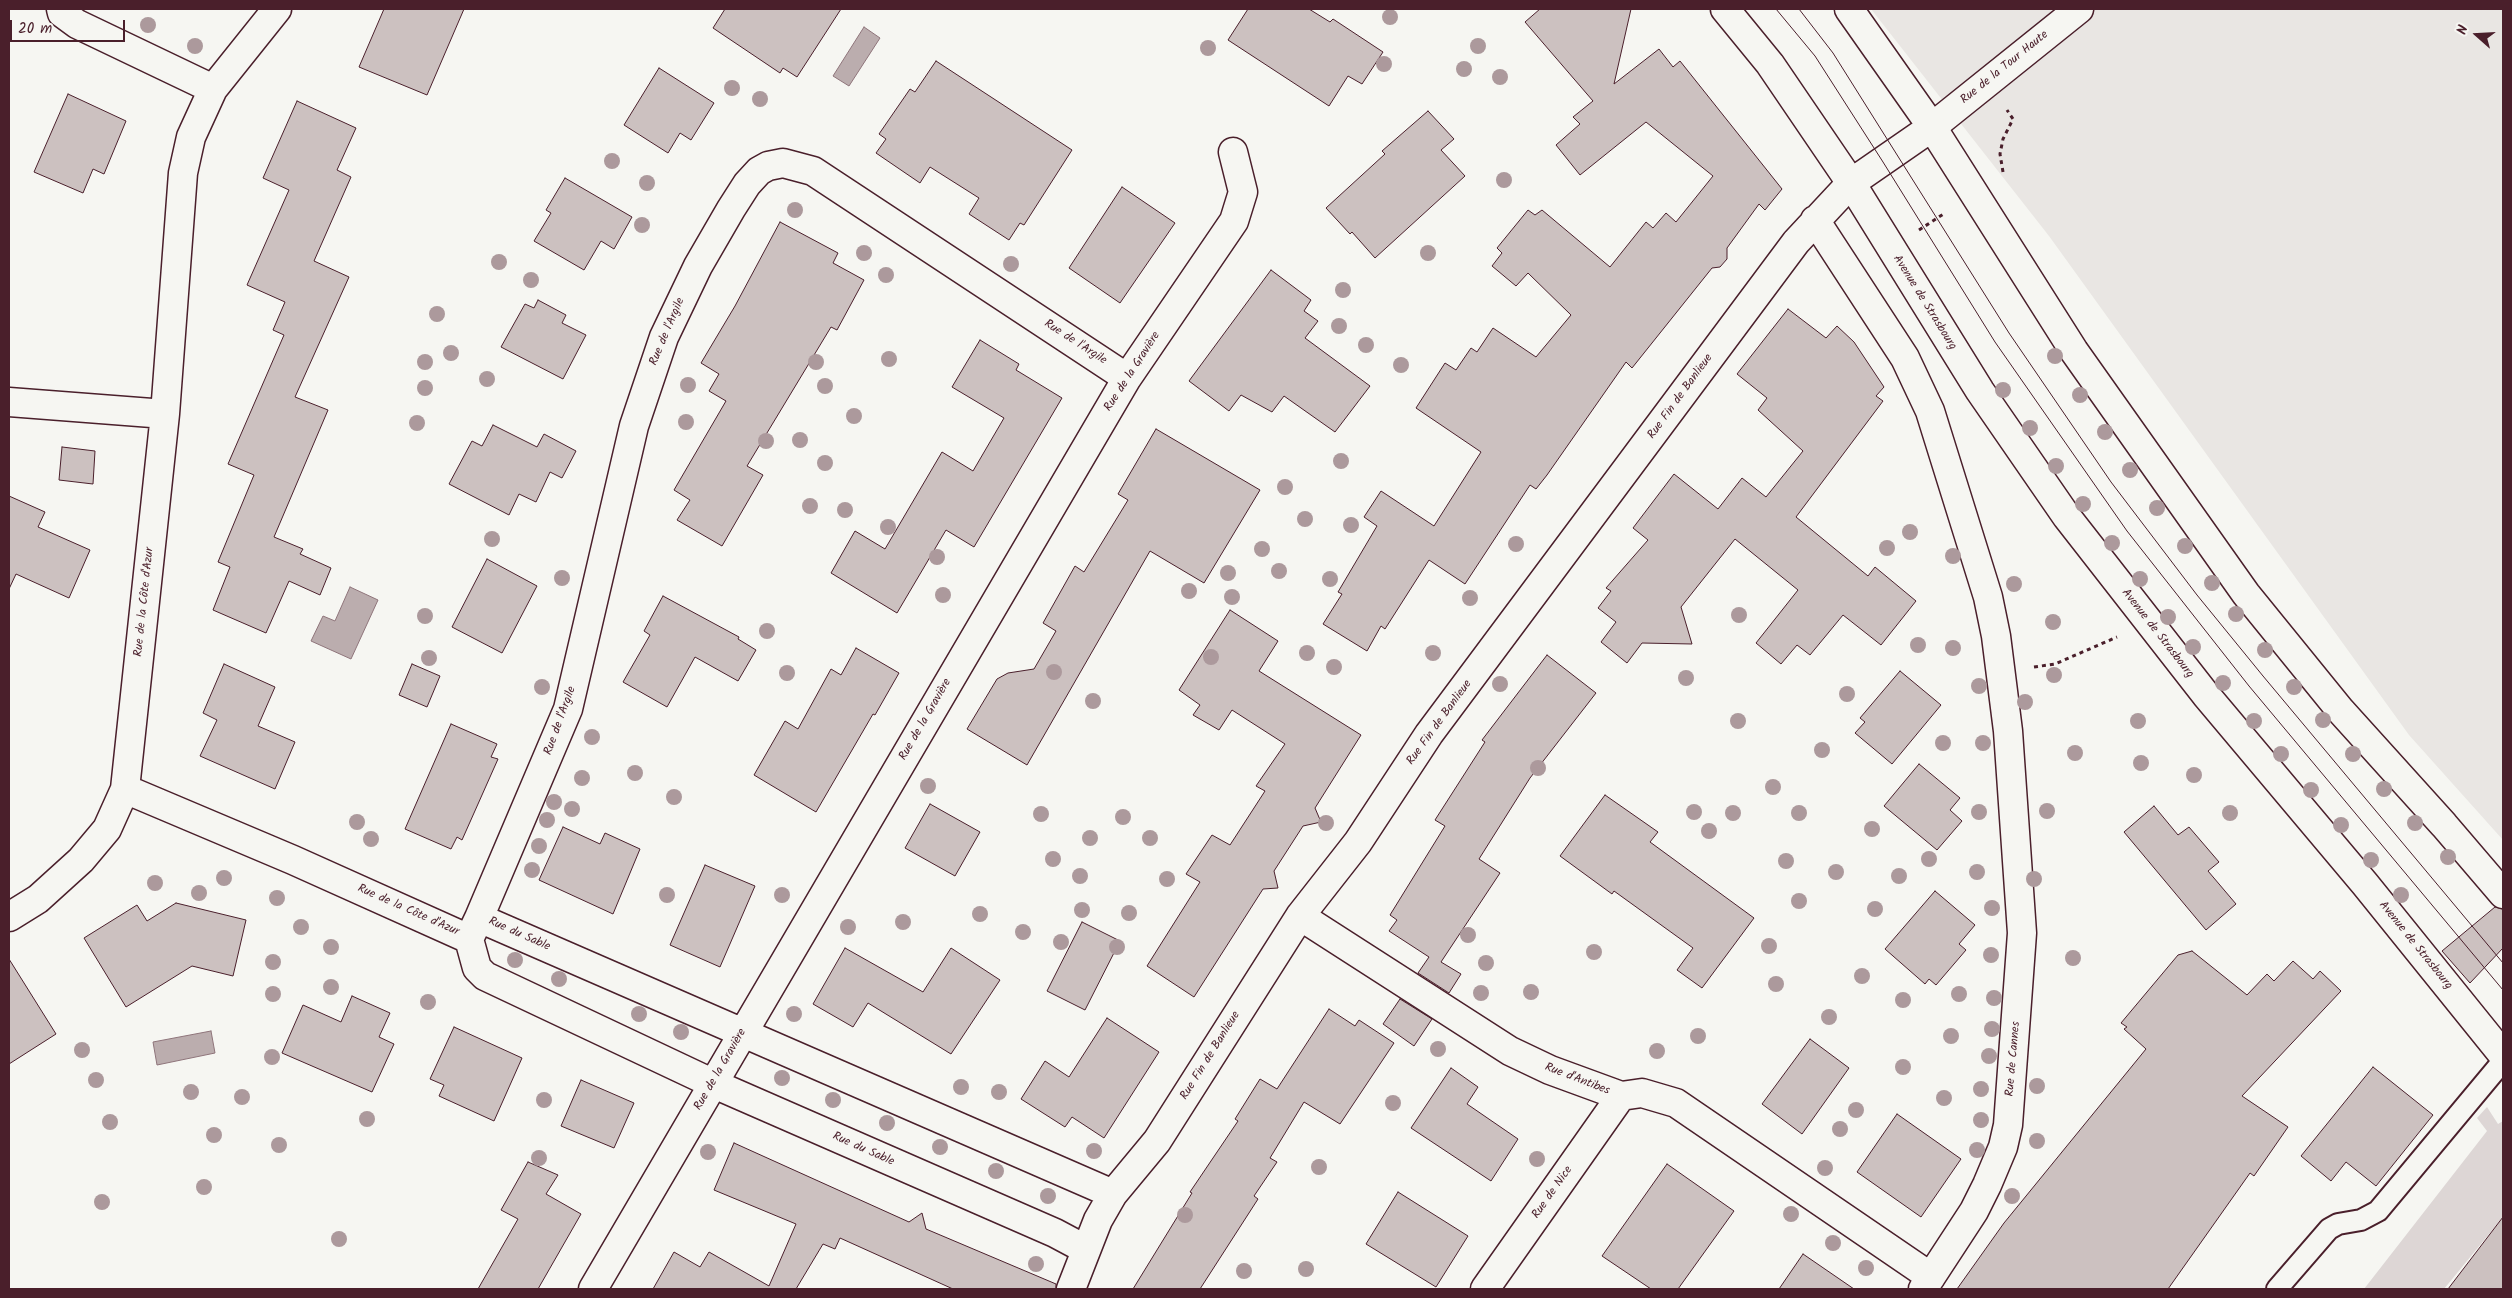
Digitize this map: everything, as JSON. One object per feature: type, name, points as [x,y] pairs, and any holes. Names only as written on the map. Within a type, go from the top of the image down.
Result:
[{"type":"street","points":[[61,9],[62,13],[77,24],[213,89]]},
{"type":"street","name":"Rue de la Côte d'Azur","points":[[9,917],[38,899],[81,860],[107,829],[125,790],[165,414],[183,173],[191,137],[213,89],[277,9]]},
{"type":"street","name":"Avenue de Strasbourg","points":[[1725,9],[1770,64],[1851,183],[1980,391],[2067,517],[2148,624],[2365,884],[2503,1055]]},
{"type":"street","points":[[1849,9],[1932,127],[2074,351],[2246,594],[2341,711],[2444,825],[2503,894]]},
{"type":"street","name":"Rue de la Tour Haute","points":[[1932,127],[2079,9]]},
{"type":"street","points":[[1851,183],[1932,127]]},
{"type":"street","name":"Rue de la Gravière","points":[[593,1289],[1127,378],[1234,221],[1243,192],[1240,173],[1233,152]]},
{"type":"street","name":"Rue de l'Argile","points":[[474,928],[568,709],[634,426],[664,337],[698,266],[747,184],[759,171],[768,166],[782,163],[797,165],[813,172],[1127,378]]},
{"type":"street","name":"Rue Fin de Banlieue","points":[[1071,1289],[1085,1248],[1098,1220],[1114,1194],[1157,1141],[1300,916],[1358,842],[1430,734],[1815,220],[1851,183]]},
{"type":"street","points":[[1815,220],[1905,358],[1922,393],[1944,453],[1988,597],[2002,673]]},
{"type":"street","points":[[9,402],[165,414]]},
{"type":"street","name":"Rue de Cannes","points":[[1927,1283],[1974,1212],[1988,1185],[2003,1147],[2008,1124],[2021,957],[2014,807],[2002,673]]},
{"type":"street","name":"Rue de la Côte d'Azur","points":[[125,790],[293,860],[474,928]]},
{"type":"street","name":"Rue d'Antibes","points":[[1300,916],[1510,1051],[1550,1070],[1621,1096],[1642,1093],[1676,1103],[1927,1283]]},
{"type":"street","name":"Rue du Sable","points":[[1085,1248],[1055,1233],[714,1084],[485,976],[477,968],[474,928],[741,1034],[1114,1194]]},
{"type":"street","name":"Rue de Nice","points":[[1486,1289],[1621,1096]]},
{"type":"lane","points":[[2277,1289],[2329,1228],[2338,1224],[2361,1220],[2378,1211],[2503,1061]]},
{"type":"path","points":[[1988,82],[2012,119],[2003,139],[2000,154],[2004,176]]},
{"type":"path","points":[[2002,673],[2055,664],[2148,624]]},
{"type":"shaded area","points":[[1871,9],[2503,9],[2503,840],[2409,735],[2049,236]]},
{"type":"shaded area","points":[[864,27],[880,38],[849,86],[833,76]]},
{"type":"shaded area","points":[[350,587],[378,600],[351,659],[311,641],[323,616],[335,621]]},
{"type":"shaded area","points":[[211,1031],[215,1053],[157,1065],[153,1042]]},
{"type":"shaded area","points":[[2487,1107],[2498,1124],[2503,1121],[2503,1217],[2444,1289],[2364,1289],[2487,1131],[2477,1118]]},
{"type":"building","points":[[384,9],[464,9],[427,95],[359,67]]},
{"type":"building","points":[[725,9],[841,9],[797,77],[783,68],[780,73],[713,28]]},
{"type":"building","points":[[1248,9],[1309,9],[1330,22],[1333,19],[1383,52],[1362,84],[1348,76],[1329,106],[1228,40]]},
{"type":"building","points":[[1540,9],[1631,9],[1614,84],[1659,49],[1673,67],[1680,61],[1782,189],[1765,210],[1759,204],[1727,248],[1727,259],[1720,267],[1712,268],[1632,368],[1626,362],[1547,475],[1536,489],[1530,485],[1465,584],[1429,560],[1385,629],[1381,626],[1367,651],[1323,624],[1342,594],[1338,592],[1377,526],[1364,517],[1381,491],[1434,526],[1481,452],[1416,408],[1445,363],[1456,370],[1471,348],[1477,352],[1493,328],[1536,357],[1571,315],[1528,273],[1516,286],[1492,266],[1502,253],[1497,248],[1528,210],[1535,215],[1542,210],[1610,267],[1646,222],[1653,228],[1666,213],[1676,222],[1713,176],[1646,122],[1580,175],[1556,145],[1580,124],[1573,117],[1593,101],[1525,22]]},
{"type":"building","points":[[936,61],[1072,150],[1024,225],[1020,223],[1009,240],[969,214],[979,198],[930,167],[920,183],[876,153],[886,139],[879,134],[910,89],[915,92]]},
{"type":"building","points":[[659,68],[714,103],[691,140],[680,133],[668,153],[624,125]]},
{"type":"building","points":[[68,94],[126,121],[104,174],[93,169],[83,193],[34,172]]},
{"type":"building","points":[[297,101],[356,128],[337,170],[351,177],[314,261],[349,277],[295,397],[328,410],[274,537],[303,549],[300,554],[331,568],[320,595],[289,581],[266,633],[213,610],[230,567],[218,562],[254,475],[228,464],[284,335],[273,330],[285,302],[247,285],[289,190],[263,178]]},
{"type":"building","points":[[1428,111],[1454,139],[1441,150],[1465,176],[1375,258],[1352,232],[1350,234],[1326,208],[1385,154],[1382,151]]},
{"type":"building","points":[[565,178],[632,217],[614,249],[601,241],[584,270],[534,241],[551,213],[546,210]]},
{"type":"building","points":[[1122,187],[1175,223],[1120,303],[1069,268]]},
{"type":"building","points":[[780,222],[838,253],[833,263],[864,280],[837,330],[831,327],[747,466],[763,475],[722,546],[677,520],[690,500],[674,490],[726,401],[709,391],[719,374],[701,363],[735,306]]},
{"type":"building","points":[[1271,270],[1311,300],[1304,311],[1318,321],[1305,338],[1370,386],[1335,432],[1284,396],[1272,412],[1241,395],[1229,411],[1189,381]]},
{"type":"building","points":[[538,300],[566,315],[562,323],[586,335],[563,379],[501,347],[525,304],[534,308]]},
{"type":"building","points":[[1788,309],[1826,338],[1837,326],[1854,342],[1884,387],[1876,396],[1883,401],[1796,517],[1868,576],[1875,567],[1916,601],[1881,645],[1843,615],[1810,655],[1797,645],[1781,664],[1756,643],[1798,590],[1735,539],[1681,607],[1692,644],[1642,643],[1627,663],[1601,642],[1616,622],[1598,608],[1611,591],[1606,588],[1648,540],[1633,528],[1674,474],[1718,509],[1742,478],[1766,497],[1803,451],[1758,410],[1767,398],[1737,374]]},
{"type":"building","points":[[980,340],[1019,364],[1016,370],[1062,398],[974,547],[946,530],[897,613],[831,573],[855,531],[885,549],[942,452],[973,471],[1004,418],[952,387]]},
{"type":"building","points":[[493,425],[537,447],[544,434],[576,451],[562,478],[550,472],[536,502],[519,494],[509,515],[449,484],[472,441],[482,446]]},
{"type":"building","points":[[1156,429],[1260,490],[1204,583],[1150,551],[1027,765],[967,729],[997,679],[1008,673],[1034,669],[1056,631],[1043,623],[1075,566],[1084,572],[1128,500],[1118,494]]},
{"type":"building","points":[[62,447],[95,451],[93,484],[59,480]]},
{"type":"building","points":[[9,496],[45,512],[38,527],[90,550],[69,598],[16,574],[9,589]]},
{"type":"building","points":[[487,559],[537,586],[502,653],[452,627]]},
{"type":"building","points":[[663,596],[739,637],[738,639],[756,650],[738,681],[695,657],[667,707],[623,682],[650,635],[644,631]]},
{"type":"building","points":[[1230,610],[1278,641],[1259,671],[1361,735],[1315,808],[1321,822],[1303,826],[1274,871],[1278,888],[1263,889],[1194,997],[1147,966],[1200,882],[1186,874],[1212,835],[1230,845],[1265,791],[1256,786],[1285,744],[1232,710],[1219,730],[1193,715],[1200,705],[1179,690]]},
{"type":"building","points":[[856,648],[899,673],[816,812],[754,775],[785,721],[798,729],[831,669],[841,675]]},
{"type":"building","points":[[1547,655],[1596,693],[1530,778],[1479,859],[1500,873],[1441,962],[1461,974],[1449,993],[1418,973],[1429,957],[1389,931],[1397,920],[1390,915],[1445,826],[1435,820],[1485,742],[1482,740]]},
{"type":"building","points":[[224,664],[275,687],[258,726],[295,742],[275,789],[200,756],[217,720],[203,713]]},
{"type":"building","points":[[412,664],[440,676],[427,707],[399,695]]},
{"type":"building","points":[[1900,671],[1941,705],[1892,764],[1855,733],[1865,722],[1860,718]]},
{"type":"building","points":[[451,724],[497,744],[491,757],[498,759],[462,840],[457,837],[451,849],[405,829]]},
{"type":"building","points":[[1919,764],[1960,798],[1950,810],[1962,821],[1937,850],[1884,806]]},
{"type":"building","points":[[1605,795],[1658,832],[1650,842],[1754,918],[1702,988],[1677,970],[1693,948],[1614,891],[1612,894],[1560,856]]},
{"type":"building","points":[[930,804],[980,832],[955,876],[905,848]]},
{"type":"building","points":[[2154,806],[2178,835],[2189,827],[2219,862],[2208,871],[2236,904],[2206,930],[2124,832]]},
{"type":"building","points":[[563,827],[600,844],[605,833],[640,849],[613,914],[539,880]]},
{"type":"building","points":[[705,865],[755,886],[720,967],[670,945]]},
{"type":"building","points":[[1935,891],[1975,925],[1959,944],[1966,950],[1936,985],[1929,979],[1925,984],[1885,949]]},
{"type":"building","points":[[176,903],[246,920],[233,976],[192,966],[126,1007],[84,938],[137,905],[147,921]]},
{"type":"building","points":[[2495,907],[2503,909],[2503,948],[2470,983],[2442,951]]},
{"type":"building","points":[[1082,922],[1120,941],[1085,1010],[1047,991]]},
{"type":"building","points":[[845,948],[923,992],[951,948],[1000,980],[951,1054],[868,1003],[853,1027],[813,1004]]},
{"type":"building","points":[[2192,951],[2247,995],[2267,974],[2274,981],[2293,961],[2313,979],[2320,971],[2341,991],[2242,1096],[2288,1127],[2254,1176],[2250,1173],[2168,1289],[1957,1289],[2004,1223],[2146,1049],[2124,1029],[2127,1027],[2121,1023],[2178,955]]},
{"type":"building","points":[[9,959],[56,1034],[9,1064]]},
{"type":"building","points":[[352,996],[390,1013],[379,1037],[394,1044],[372,1092],[282,1053],[303,1005],[341,1022]]},
{"type":"building","points":[[1400,999],[1432,1019],[1414,1046],[1383,1024]]},
{"type":"building","points":[[1329,1009],[1355,1026],[1359,1020],[1394,1043],[1340,1124],[1304,1102],[1270,1158],[1277,1162],[1254,1196],[1258,1199],[1200,1289],[1133,1289],[1192,1193],[1190,1192],[1238,1121],[1235,1119],[1260,1079],[1277,1089]]},
{"type":"building","points":[[1107,1018],[1159,1052],[1104,1138],[1072,1117],[1065,1127],[1021,1099],[1045,1061],[1069,1077]]},
{"type":"building","points":[[454,1027],[522,1058],[494,1121],[439,1096],[444,1085],[430,1079]]},
{"type":"building","points":[[1810,1039],[1849,1068],[1802,1134],[1762,1104]]},
{"type":"building","points":[[2373,1067],[2433,1115],[2376,1186],[2346,1162],[2331,1181],[2301,1156]]},
{"type":"building","points":[[1451,1068],[1478,1087],[1467,1104],[1518,1139],[1491,1181],[1411,1128]]},
{"type":"building","points":[[581,1080],[634,1103],[614,1148],[561,1126]]},
{"type":"building","points":[[1897,1114],[1961,1159],[1921,1217],[1857,1172]]},
{"type":"building","points":[[734,1143],[909,1222],[922,1213],[926,1229],[1056,1284],[1056,1289],[953,1289],[840,1238],[835,1249],[823,1244],[796,1289],[653,1289],[674,1252],[700,1267],[709,1252],[769,1286],[796,1224],[714,1190]]},
{"type":"building","points":[[528,1162],[558,1175],[546,1194],[581,1214],[538,1289],[478,1289],[518,1219],[501,1210]]},
{"type":"building","points":[[1667,1164],[1734,1211],[1678,1289],[1651,1289],[1602,1256]]},
{"type":"building","points":[[1398,1192],[1468,1236],[1436,1287],[1366,1244]]},
{"type":"building","points":[[2503,1217],[2503,1289],[2448,1289]]},
{"type":"building","points":[[1803,1254],[1854,1289],[1779,1289]]},
{"type":"tram line","points":[[1776,9],[1815,56],[1995,342],[2127,531],[2249,686],[2503,990]]},
{"type":"tram line","points":[[1799,9],[1833,53],[2009,333],[2111,482],[2197,595],[2263,676],[2503,963]]}]
